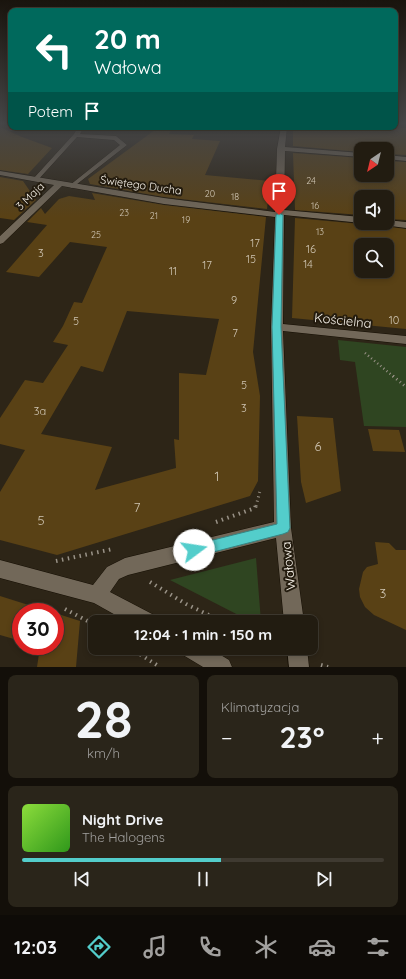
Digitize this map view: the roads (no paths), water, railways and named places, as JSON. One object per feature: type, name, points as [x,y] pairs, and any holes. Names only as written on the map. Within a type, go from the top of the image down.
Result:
[{"type":"street","name":"Wałowa","points":[[281,155],[277,327],[283,528],[293,615]]},
{"type":"street","points":[[394,158],[406,159]]},
{"type":"street","name":"Świętego Ducha","points":[[0,173],[59,184],[164,200],[279,213],[354,219]]},
{"type":"street","name":"3 Maja","points":[[0,241],[59,184]]},
{"type":"street","points":[[394,224],[406,225]]},
{"type":"street","name":"Kościelna","points":[[277,327],[406,340]]},
{"type":"street","points":[[97,595],[113,573],[125,567],[283,528]]},
{"type":"street","points":[[0,569],[97,595],[134,615]]},
{"type":"street","points":[[202,655],[222,667]]},
{"type":"street","points":[[298,655],[299,667]]},
{"type":"lane","points":[[36,180],[59,155]]},
{"type":"lane","points":[[72,186],[111,155]]}]
